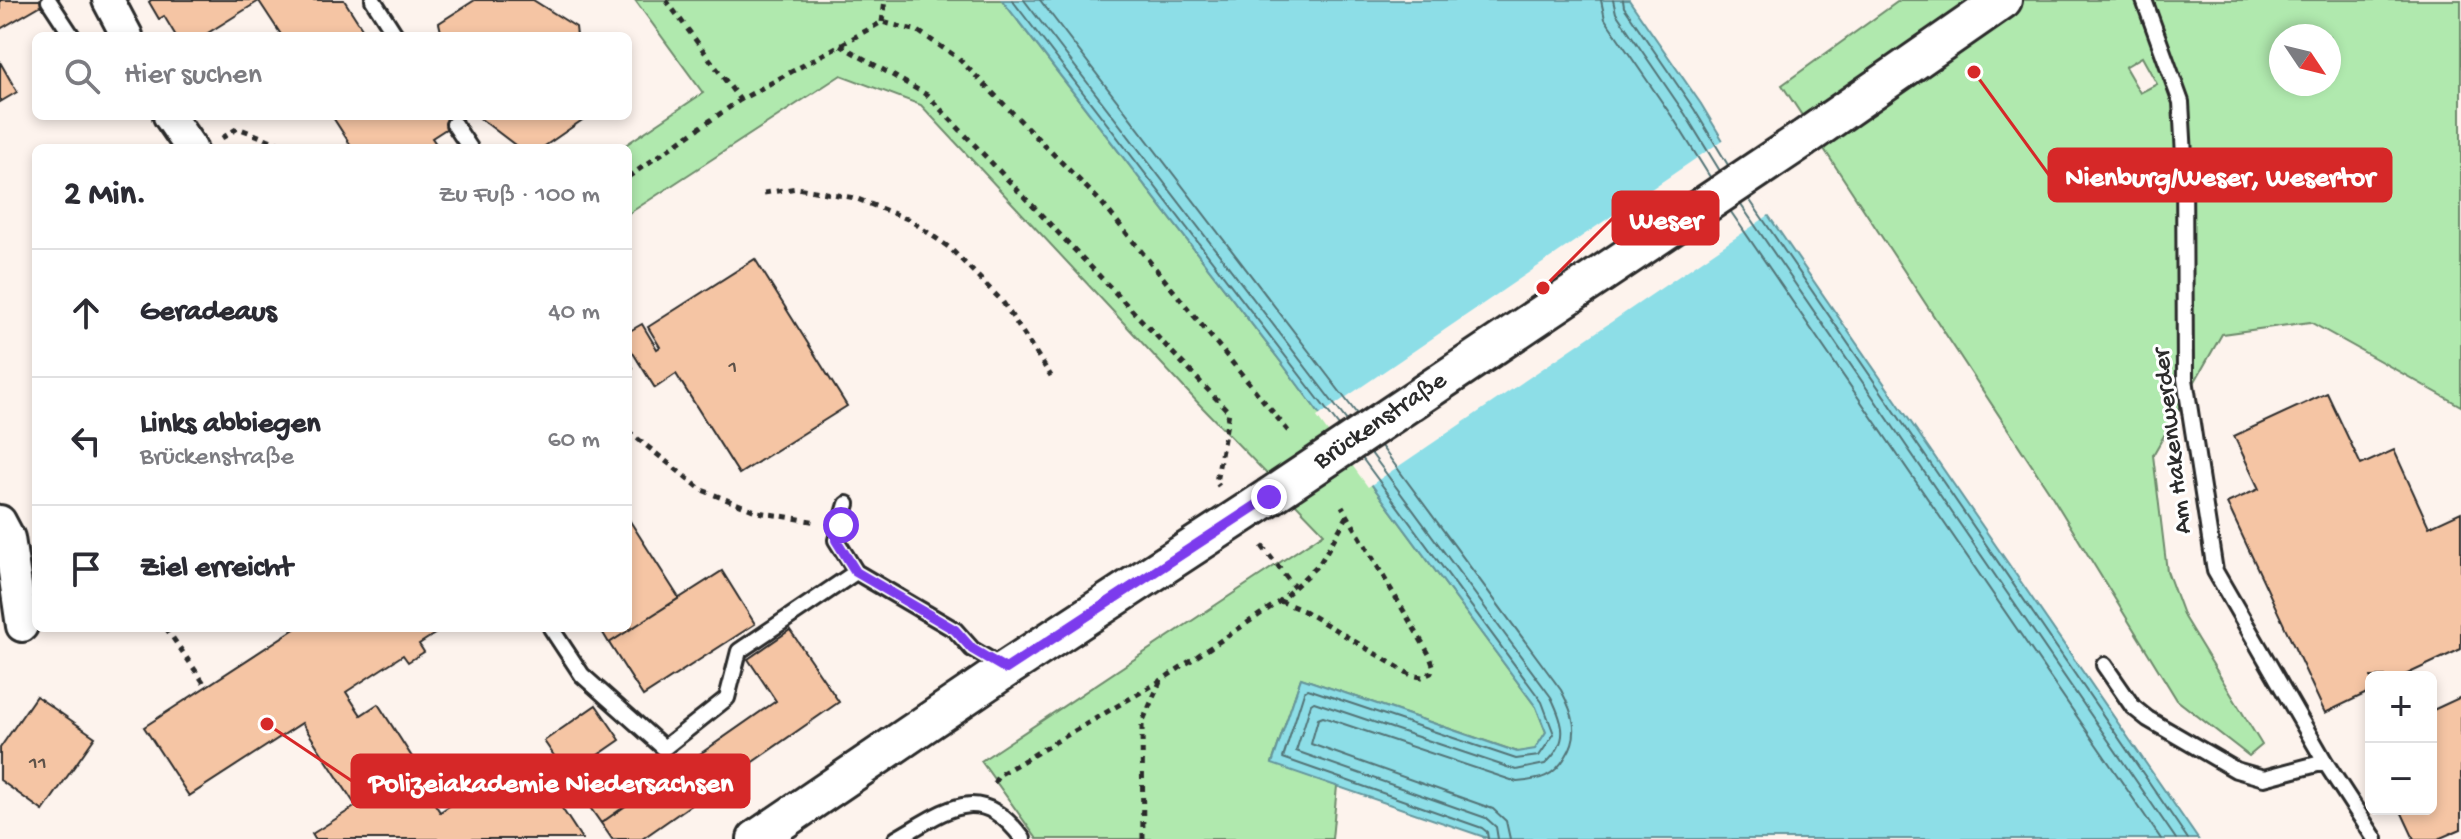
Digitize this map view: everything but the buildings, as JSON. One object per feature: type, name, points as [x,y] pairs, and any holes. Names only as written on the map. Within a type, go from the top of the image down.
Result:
[{"type":"street","points":[[108,0],[125,32]]},
{"type":"street","name":"Brückenstraße","points":[[756,839],[1803,139],[2003,0]]},
{"type":"street","points":[[172,120],[188,144]]},
{"type":"street","points":[[0,521],[9,538],[19,630]]},
{"type":"lane","points":[[373,0],[393,32]]},
{"type":"lane","name":"Am Hakenwerder","points":[[2144,0],[2181,102],[2185,379],[2215,571],[2325,762],[2375,839]]},
{"type":"lane","points":[[49,1],[69,32]]},
{"type":"lane","points":[[454,124],[467,144]]},
{"type":"lane","points":[[847,504],[836,540],[856,572],[955,630],[972,649],[1006,669]]},
{"type":"lane","points":[[554,632],[582,675],[664,748],[727,698],[739,651],[856,572]]},
{"type":"lane","points":[[2104,665],[2133,707],[2148,719],[2236,770],[2264,778],[2325,762]]},
{"type":"lane","points":[[896,839],[959,805],[993,809],[1010,822],[1023,839]]},
{"type":"path","points":[[666,0],[740,100]]},
{"type":"path","points":[[882,22],[885,0]]},
{"type":"path","points":[[632,174],[740,100],[882,22],[918,31],[958,58],[1090,191],[1289,432]]},
{"type":"path","points":[[839,44],[927,95],[1229,412],[1216,482]]},
{"type":"path","points":[[227,134],[238,128],[280,144]]},
{"type":"path","points":[[764,193],[797,188],[855,198],[910,220],[950,248],[1002,301],[1051,376]]},
{"type":"path","points":[[632,366],[639,362]]},
{"type":"path","points":[[632,434],[702,490],[758,512],[841,525]]},
{"type":"path","points":[[1280,601],[1304,611],[1411,675],[1422,677],[1431,673],[1433,665],[1429,654],[1342,506]]},
{"type":"path","points":[[981,806],[999,775],[1160,681],[1280,601],[1320,563],[1348,515]]},
{"type":"path","points":[[1262,547],[1294,587]]},
{"type":"path","points":[[169,632],[206,686]]},
{"type":"path","points":[[1143,839],[1142,723],[1160,681]]},
{"type":"green space","points":[[635,0],[1002,0],[1284,366],[1536,707],[1546,732],[1535,750],[1518,752],[1301,678],[1272,763],[1337,786],[1332,839],[1037,839],[981,761],[1324,533],[1201,406],[921,105],[841,75],[632,211],[632,144],[627,144],[703,93]]},
{"type":"green space","points":[[1900,0],[2461,0],[2461,406],[2310,322],[2222,334],[2153,455],[2167,571],[2184,617],[2262,745],[2249,756],[2177,700],[2050,493],[1782,85]],"holes":[[[2142,57],[2157,84],[2140,93],[2125,67]]]},
{"type":"water","points":[[1002,0],[1629,0],[1701,104],[1766,212],[2198,839],[1490,839],[1272,764],[1301,678],[1517,752],[1535,749],[1546,732],[1536,707],[1284,366]]},
{"type":"pier","points":[[1726,138],[1772,213],[1368,487],[1317,417]]},
{"type":"place","name":"Nienburg/Weser, Wesertor","points":[[1974,72]]},
{"type":"place","name":"Weser","points":[[1543,288]]},
{"type":"place","name":"Polizeiakademie Niedersachsen","points":[[267,724]]},
{"type":"route","points":[[841,525],[836,540],[856,572],[955,630],[972,649],[1006,669],[1269,497]]}]
